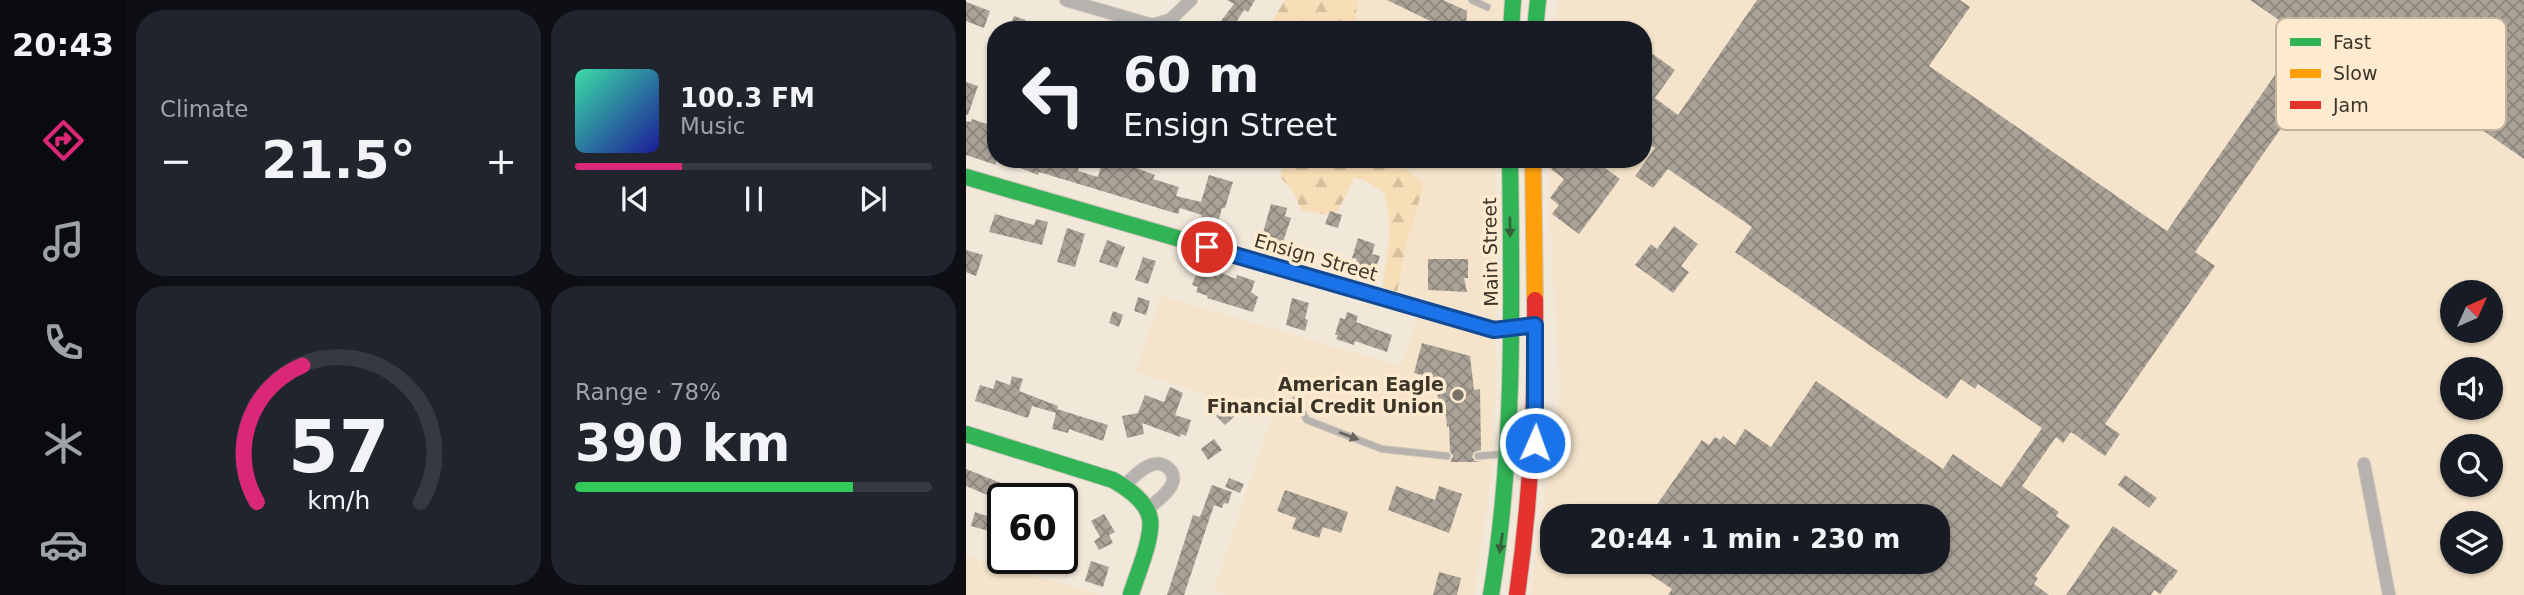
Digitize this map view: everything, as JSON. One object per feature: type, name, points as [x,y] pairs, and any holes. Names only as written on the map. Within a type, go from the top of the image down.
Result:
[{"type":"main road","points":[[1512,21],[1513,0]]},
{"type":"main road","points":[[1536,21],[1538,0]]},
{"type":"main road","name":"Main Street","points":[[1491,595],[1507,496],[1510,454],[1510,168]]},
{"type":"main road","points":[[1517,595],[1531,498],[1535,419],[1533,168]]},
{"type":"main road","name":"Ensign Street","points":[[966,177],[1494,330],[1535,325]]},
{"type":"main road","points":[[966,434],[1125,485],[1146,510],[1150,519],[1131,594]]},
{"type":"main road","points":[[1507,496],[1531,498]]},
{"type":"street","points":[[1066,0],[1132,21]]},
{"type":"street","points":[[1166,21],[1191,0]]},
{"type":"street","points":[[1125,485],[1151,465],[1160,464],[1168,468],[1173,476],[1171,487],[1146,510]]},
{"type":"street","points":[[2364,464],[2389,595]]},
{"type":"lane","points":[[1472,0],[1488,7]]},
{"type":"lane","points":[[1295,400],[1307,420],[1382,449],[1447,456]]},
{"type":"lane","points":[[1478,456],[1510,454]]},
{"type":"shaded area","points":[[1357,0],[1504,0],[1503,21],[1356,21]]},
{"type":"shaded area","points":[[1558,0],[2524,0],[2524,595],[1530,595],[1540,528],[1540,574],[1950,574],[1950,504],[1544,504],[1560,393],[1549,168],[1652,168],[1652,21],[1554,21]]},
{"type":"shaded area","points":[[1404,168],[1496,168],[1495,393],[1491,480],[1474,595],[1227,595],[1214,590],[1272,415],[1135,372],[1161,296],[1401,366],[1418,315],[1393,310],[1406,245],[1424,185]]},
{"type":"shaded area","points":[[966,556],[987,562],[987,574],[1029,574],[1100,595],[966,595]]},
{"type":"green space","points":[[1285,0],[1357,0],[1356,21],[1272,21]]},
{"type":"green space","points":[[1282,168],[1404,168],[1424,185],[1406,245],[1397,292],[1382,287],[1389,228],[1384,192],[1362,179],[1354,178],[1337,213],[1330,211],[1328,215],[1301,210],[1293,191],[1280,177]]},
{"type":"building","points":[[1227,0],[1255,0],[1248,12],[1244,10],[1237,21],[1221,21],[1234,4]]},
{"type":"building","points":[[1387,0],[1443,0],[1467,11],[1466,21],[1430,21]]},
{"type":"building","points":[[1757,0],[1960,0],[1970,7],[1929,66],[2167,231],[2276,74],[2276,130],[2280,130],[2195,252],[2215,266],[2105,424],[2120,434],[2105,456],[2071,432],[2063,443],[2056,437],[2022,486],[2059,512],[2056,516],[2070,526],[2035,576],[2038,578],[2034,584],[2049,595],[1668,595],[1672,589],[1650,574],[1950,574],[1950,504],[1657,504],[1702,440],[1709,445],[1715,437],[1720,440],[1723,436],[1735,445],[1745,429],[1771,447],[1816,381],[1943,469],[1953,454],[2001,487],[2042,428],[1978,384],[1975,389],[1961,379],[1947,399],[1735,252],[1752,227],[1668,169],[1653,188],[1635,176],[1641,168],[1652,168],[1652,152],[1655,148],[1652,146],[1652,53],[1675,70],[1655,98],[1678,115]]},
{"type":"building","points":[[2250,0],[2524,0],[2524,159],[2482,130],[2506,130],[2506,18],[2276,18]]},
{"type":"building","points":[[966,2],[990,11],[984,28],[966,21]]},
{"type":"building","points":[[1014,16],[1026,20],[1026,21],[1012,21]]},
{"type":"building","points":[[966,82],[978,86],[968,115],[966,115]]},
{"type":"building","points":[[972,119],[987,124],[987,162],[966,155],[966,121],[971,122]]},
{"type":"building","points":[[1020,168],[1079,168],[1078,171],[1098,177],[1100,168],[1137,168],[1155,175],[1153,179],[1179,187],[1176,196],[1201,202],[1209,175],[1233,182],[1217,226],[1200,221],[1202,215],[1180,208],[1178,214],[1039,172],[1038,175]]},
{"type":"building","points":[[1605,168],[1620,179],[1579,234],[1552,214],[1559,205],[1550,198],[1564,179],[1551,169]]},
{"type":"building","points":[[1271,204],[1287,208],[1285,216],[1291,218],[1282,245],[1266,240],[1268,234],[1263,233]]},
{"type":"building","points":[[1330,211],[1342,215],[1338,228],[1325,224]]},
{"type":"building","points":[[995,214],[1034,225],[1036,219],[1048,222],[1042,245],[989,232]]},
{"type":"building","points":[[1674,226],[1698,244],[1681,266],[1689,272],[1673,293],[1635,265],[1651,244],[1657,249]]},
{"type":"building","points":[[1067,228],[1085,234],[1075,267],[1057,262]]},
{"type":"building","points":[[1358,238],[1375,244],[1372,254],[1380,256],[1375,271],[1355,265],[1357,259],[1352,258]]},
{"type":"building","points":[[1107,240],[1125,247],[1117,268],[1099,262]]},
{"type":"building","points":[[966,250],[983,255],[976,276],[966,272]]},
{"type":"building","points":[[1143,257],[1156,261],[1148,284],[1135,280]]},
{"type":"building","points":[[1428,259],[1468,259],[1468,278],[1464,278],[1467,292],[1428,290]]},
{"type":"building","points":[[1200,264],[1236,279],[1237,275],[1255,281],[1251,292],[1258,297],[1253,312],[1196,292],[1198,287],[1192,285]]},
{"type":"building","points":[[1138,297],[1150,301],[1146,315],[1134,311]]},
{"type":"building","points":[[1292,298],[1309,303],[1305,331],[1286,325]]},
{"type":"building","points":[[1113,311],[1123,315],[1119,327],[1109,323]]},
{"type":"building","points":[[1347,312],[1358,316],[1356,322],[1392,335],[1387,352],[1355,341],[1354,345],[1336,339],[1340,318],[1345,319]]},
{"type":"building","points":[[1422,343],[1470,356],[1474,390],[1480,389],[1481,450],[1474,452],[1472,457],[1481,462],[1450,462],[1453,456],[1450,451],[1449,426],[1447,427],[1446,416],[1443,416],[1433,378],[1414,373]]},
{"type":"building","points":[[1012,376],[1023,379],[1019,391],[1058,406],[1056,413],[1032,406],[1028,418],[975,401],[980,385],[993,389],[996,380],[1010,385]]},
{"type":"building","points":[[1170,387],[1183,393],[1175,415],[1191,420],[1186,436],[1181,434],[1180,437],[1142,423],[1144,434],[1127,438],[1122,416],[1138,413],[1145,395],[1164,402]]},
{"type":"building","points":[[1226,406],[1235,416],[1225,425],[1216,416]]},
{"type":"building","points":[[1057,409],[1108,425],[1103,441],[1069,429],[1068,433],[1052,429]]},
{"type":"building","points":[[1214,439],[1222,450],[1208,460],[1201,449]]},
{"type":"building","points":[[966,469],[1001,483],[987,483],[987,495],[966,486]]},
{"type":"building","points":[[2125,475],[2157,498],[2149,508],[2118,485]]},
{"type":"building","points":[[1229,478],[1244,484],[1240,493],[1225,487]]},
{"type":"building","points":[[1212,485],[1232,492],[1228,504],[1224,503],[1222,508],[1214,505],[1184,595],[1167,595],[1193,515],[1200,517]]},
{"type":"building","points":[[1396,486],[1435,500],[1439,486],[1462,494],[1449,533],[1388,510]]},
{"type":"building","points":[[1285,490],[1348,512],[1341,533],[1323,527],[1319,538],[1292,529],[1296,518],[1277,511]]},
{"type":"building","points":[[975,512],[987,516],[987,530],[971,526]]},
{"type":"building","points":[[1104,514],[1115,532],[1109,535],[1113,543],[1099,550],[1094,541],[1100,537],[1091,521]]},
{"type":"building","points":[[2113,526],[2178,571],[2160,594],[2154,590],[2151,595],[2066,595]]},
{"type":"building","points":[[1091,561],[1109,567],[1103,587],[1085,581]]},
{"type":"building","points":[[1439,572],[1461,578],[1457,595],[1433,595]]},
{"type":"traffic: fast","points":[[1512,21],[1513,0]]},
{"type":"traffic: fast","points":[[1536,21],[1538,0]]},
{"type":"traffic: fast","points":[[1491,595],[1499,541],[1508,432],[1511,323],[1510,168]]},
{"type":"traffic: fast","points":[[966,177],[1491,329],[1504,330],[1535,325]]},
{"type":"traffic: fast","points":[[966,434],[1113,480],[1136,496],[1148,512],[1150,527],[1147,546],[1131,594]]},
{"type":"traffic: slow","points":[[1533,168],[1535,300]]},
{"type":"traffic: jam","points":[[1517,595],[1532,448],[1535,300]]},
{"type":"place","name":"American Eagle Financial Credit Union","points":[[1458,395]]},
{"type":"route","points":[[1207,247],[1494,330],[1535,325],[1535,443]]}]
